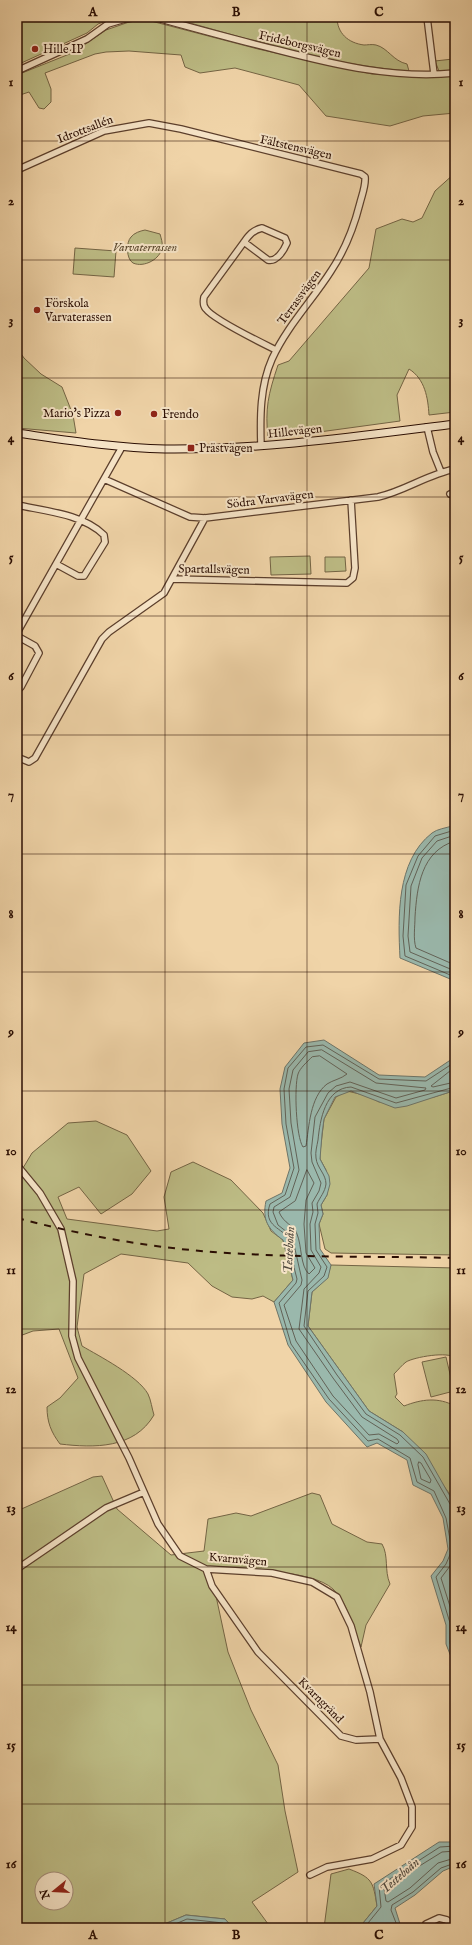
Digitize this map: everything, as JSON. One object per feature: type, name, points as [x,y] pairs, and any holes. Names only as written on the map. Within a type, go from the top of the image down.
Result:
[{"type":"street","points":[[17,71],[87,39],[108,24],[125,18],[139,17]]},
{"type":"street","name":"Frideborgsvägen","points":[[143,17],[157,18],[320,61],[383,73],[455,73]]},
{"type":"street","points":[[427,17],[434,74]]},
{"type":"street","name":"Idrottsallén","points":[[17,170],[104,131],[125,126],[149,123],[235,144]]},
{"type":"street","name":"Fältstensvägen","points":[[235,144],[352,172]]},
{"type":"street","name":"Terrassvägen","points":[[261,446],[260,414],[268,369],[276,350],[290,327],[332,270],[351,232],[365,181],[363,175],[352,172]]},
{"type":"street","points":[[244,242],[268,260],[272,261],[276,260],[287,243],[285,238],[262,228],[254,231],[244,242],[204,297],[203,304],[206,310],[220,319],[276,350]]},
{"type":"street","name":"Hillevägen","points":[[17,432],[122,447],[173,449],[261,446],[455,424]]},
{"type":"street","points":[[427,427],[433,452],[441,472]]},
{"type":"street","points":[[17,691],[21,687],[39,653],[35,646],[17,634],[122,447]]},
{"type":"street","name":"Södra Varvavägen","points":[[104,479],[190,517],[205,518],[388,495],[441,472],[455,469]]},
{"type":"street","name":"Spartallsvägen","points":[[17,757],[29,762],[35,758],[106,635],[164,593],[172,579],[347,583],[353,578],[355,568],[352,500]]},
{"type":"street","points":[[17,505],[54,513],[80,521],[103,534],[105,538],[103,545],[88,572],[82,577],[56,564]]},
{"type":"street","points":[[172,579],[205,518]]},
{"type":"street","name":"Kvarnvägen","points":[[17,1165],[40,1193],[62,1229],[73,1281],[72,1336],[78,1358],[104,1406],[158,1524],[180,1556],[206,1569],[272,1573],[312,1582],[337,1597],[351,1626],[370,1692],[380,1739],[401,1778],[412,1807],[412,1827],[401,1845],[372,1859],[327,1868],[310,1876]]},
{"type":"street","points":[[17,1569],[106,1508],[144,1492]]},
{"type":"street","name":"Kvarngränd","points":[[206,1569],[212,1586],[258,1652],[341,1736],[356,1740],[380,1739]]},
{"type":"street","points":[[426,1924],[439,1918],[447,1920],[452,1928]]},
{"type":"green space","name":"Hille IP","points":[[17,17],[117,17],[98,24],[87,33],[17,65]]},
{"type":"green space","points":[[168,17],[337,17],[341,32],[348,39],[358,44],[374,45],[384,49],[398,60],[407,64],[409,71],[378,68],[318,57],[257,42]]},
{"type":"green space","points":[[132,21],[151,21],[258,49],[372,74],[433,77],[455,76],[455,113],[423,116],[390,126],[326,116],[299,85],[235,68],[200,73],[185,67],[181,55],[129,51],[95,54],[45,73],[51,89],[51,102],[44,109],[39,108],[29,92],[17,96],[17,75],[72,53],[106,30]]},
{"type":"green space","points":[[455,57],[455,71],[439,71],[435,61],[453,59]]},
{"type":"green space","points":[[455,173],[455,412],[429,415],[425,389],[419,378],[409,369],[397,395],[400,421],[268,439],[268,402],[278,365],[289,361],[369,268],[376,229],[402,219],[413,222],[422,218],[435,191]]},
{"type":"green space","name":"Varvaterrassen","points":[[145,230],[160,234],[162,244],[161,251],[155,259],[147,263],[133,263],[128,254],[129,239],[135,233]]},
{"type":"green space","points":[[75,248],[116,251],[114,277],[73,274]]},
{"type":"green space","points":[[17,348],[24,358],[41,374],[62,387],[73,415],[76,433],[17,428]]},
{"type":"green space","points":[[310,556],[311,574],[271,575],[270,557]]},
{"type":"green space","points":[[325,557],[345,557],[346,571],[325,572]]},
{"type":"green space","points":[[347,1091],[368,1096],[379,1102],[434,1097],[453,1091],[455,1092],[455,1255],[331,1253],[325,1249],[319,1224],[323,1214],[321,1205],[327,1195],[326,1170],[320,1159],[324,1119],[336,1097]]},
{"type":"green space","points":[[96,1121],[127,1135],[151,1171],[132,1194],[101,1214],[79,1187],[58,1197],[67,1219],[157,1231],[169,1229],[164,1197],[171,1172],[193,1162],[231,1180],[263,1213],[271,1231],[283,1240],[293,1280],[274,1302],[263,1296],[252,1299],[232,1297],[212,1286],[188,1263],[121,1254],[84,1274],[77,1327],[82,1346],[118,1367],[136,1380],[148,1394],[154,1415],[146,1426],[136,1434],[124,1440],[112,1444],[86,1446],[60,1444],[52,1431],[49,1422],[47,1407],[60,1398],[78,1378],[59,1329],[33,1331],[17,1337],[17,1178],[32,1153],[68,1123]]},
{"type":"green space","points":[[331,1265],[455,1268],[455,1358],[452,1356],[439,1355],[416,1358],[406,1362],[394,1374],[397,1394],[395,1397],[404,1406],[417,1402],[436,1400],[455,1406],[455,1505],[449,1493],[403,1432],[369,1411],[308,1326],[312,1292],[327,1278]]},
{"type":"green space","points":[[446,1357],[454,1391],[431,1397],[422,1362]]},
{"type":"green space","points":[[102,1476],[117,1509],[171,1555],[204,1551],[208,1519],[236,1513],[251,1516],[312,1493],[320,1495],[332,1524],[367,1542],[382,1544],[390,1584],[366,1625],[361,1647],[343,1601],[333,1589],[323,1582],[292,1574],[256,1570],[210,1568],[228,1652],[251,1710],[278,1765],[285,1811],[298,1872],[252,1902],[271,1928],[233,1928],[225,1919],[186,1915],[155,1928],[17,1928],[17,1511],[93,1477]]},
{"type":"green space","points":[[349,1869],[367,1878],[373,1886],[377,1906],[359,1928],[324,1928],[331,1874]]},
{"type":"water","points":[[455,826],[455,981],[400,958],[399,942],[402,891],[406,874],[412,859],[420,845],[432,833]]},
{"type":"water","name":"Testeboån","points":[[324,1040],[379,1075],[425,1077],[455,1057],[455,1090],[453,1091],[407,1106],[395,1108],[351,1091],[335,1097],[324,1119],[320,1159],[329,1176],[330,1184],[327,1195],[321,1205],[323,1214],[319,1224],[320,1249],[331,1265],[328,1278],[312,1292],[308,1326],[369,1411],[403,1432],[426,1454],[455,1505],[455,1667],[446,1644],[446,1625],[431,1576],[443,1561],[448,1549],[443,1518],[431,1494],[413,1485],[407,1460],[377,1443],[367,1447],[326,1402],[288,1345],[274,1302],[293,1280],[283,1240],[273,1232],[267,1224],[265,1214],[266,1201],[282,1193],[290,1168],[282,1124],[280,1089],[285,1067],[304,1043]]},
{"type":"water","name":"Testeboån","points":[[439,1842],[455,1842],[455,1866],[443,1871],[415,1895],[395,1908],[401,1927],[359,1928],[377,1906],[374,1884]]},
{"type":"water","points":[[186,1915],[225,1919],[233,1928],[155,1928]]},
{"type":"railway","points":[[17,1218],[114,1240],[188,1250],[274,1255],[455,1258]]},
{"type":"place","name":"Hille IP","points":[[35,49]]},
{"type":"place","name":"Förskola Varvaterassen","points":[[37,310]]},
{"type":"place","name":"Mario's Pizza","points":[[118,413]]},
{"type":"place","name":"Frendo","points":[[154,414]]},
{"type":"place","name":"Prästvägen","points":[[191,448]]}]
